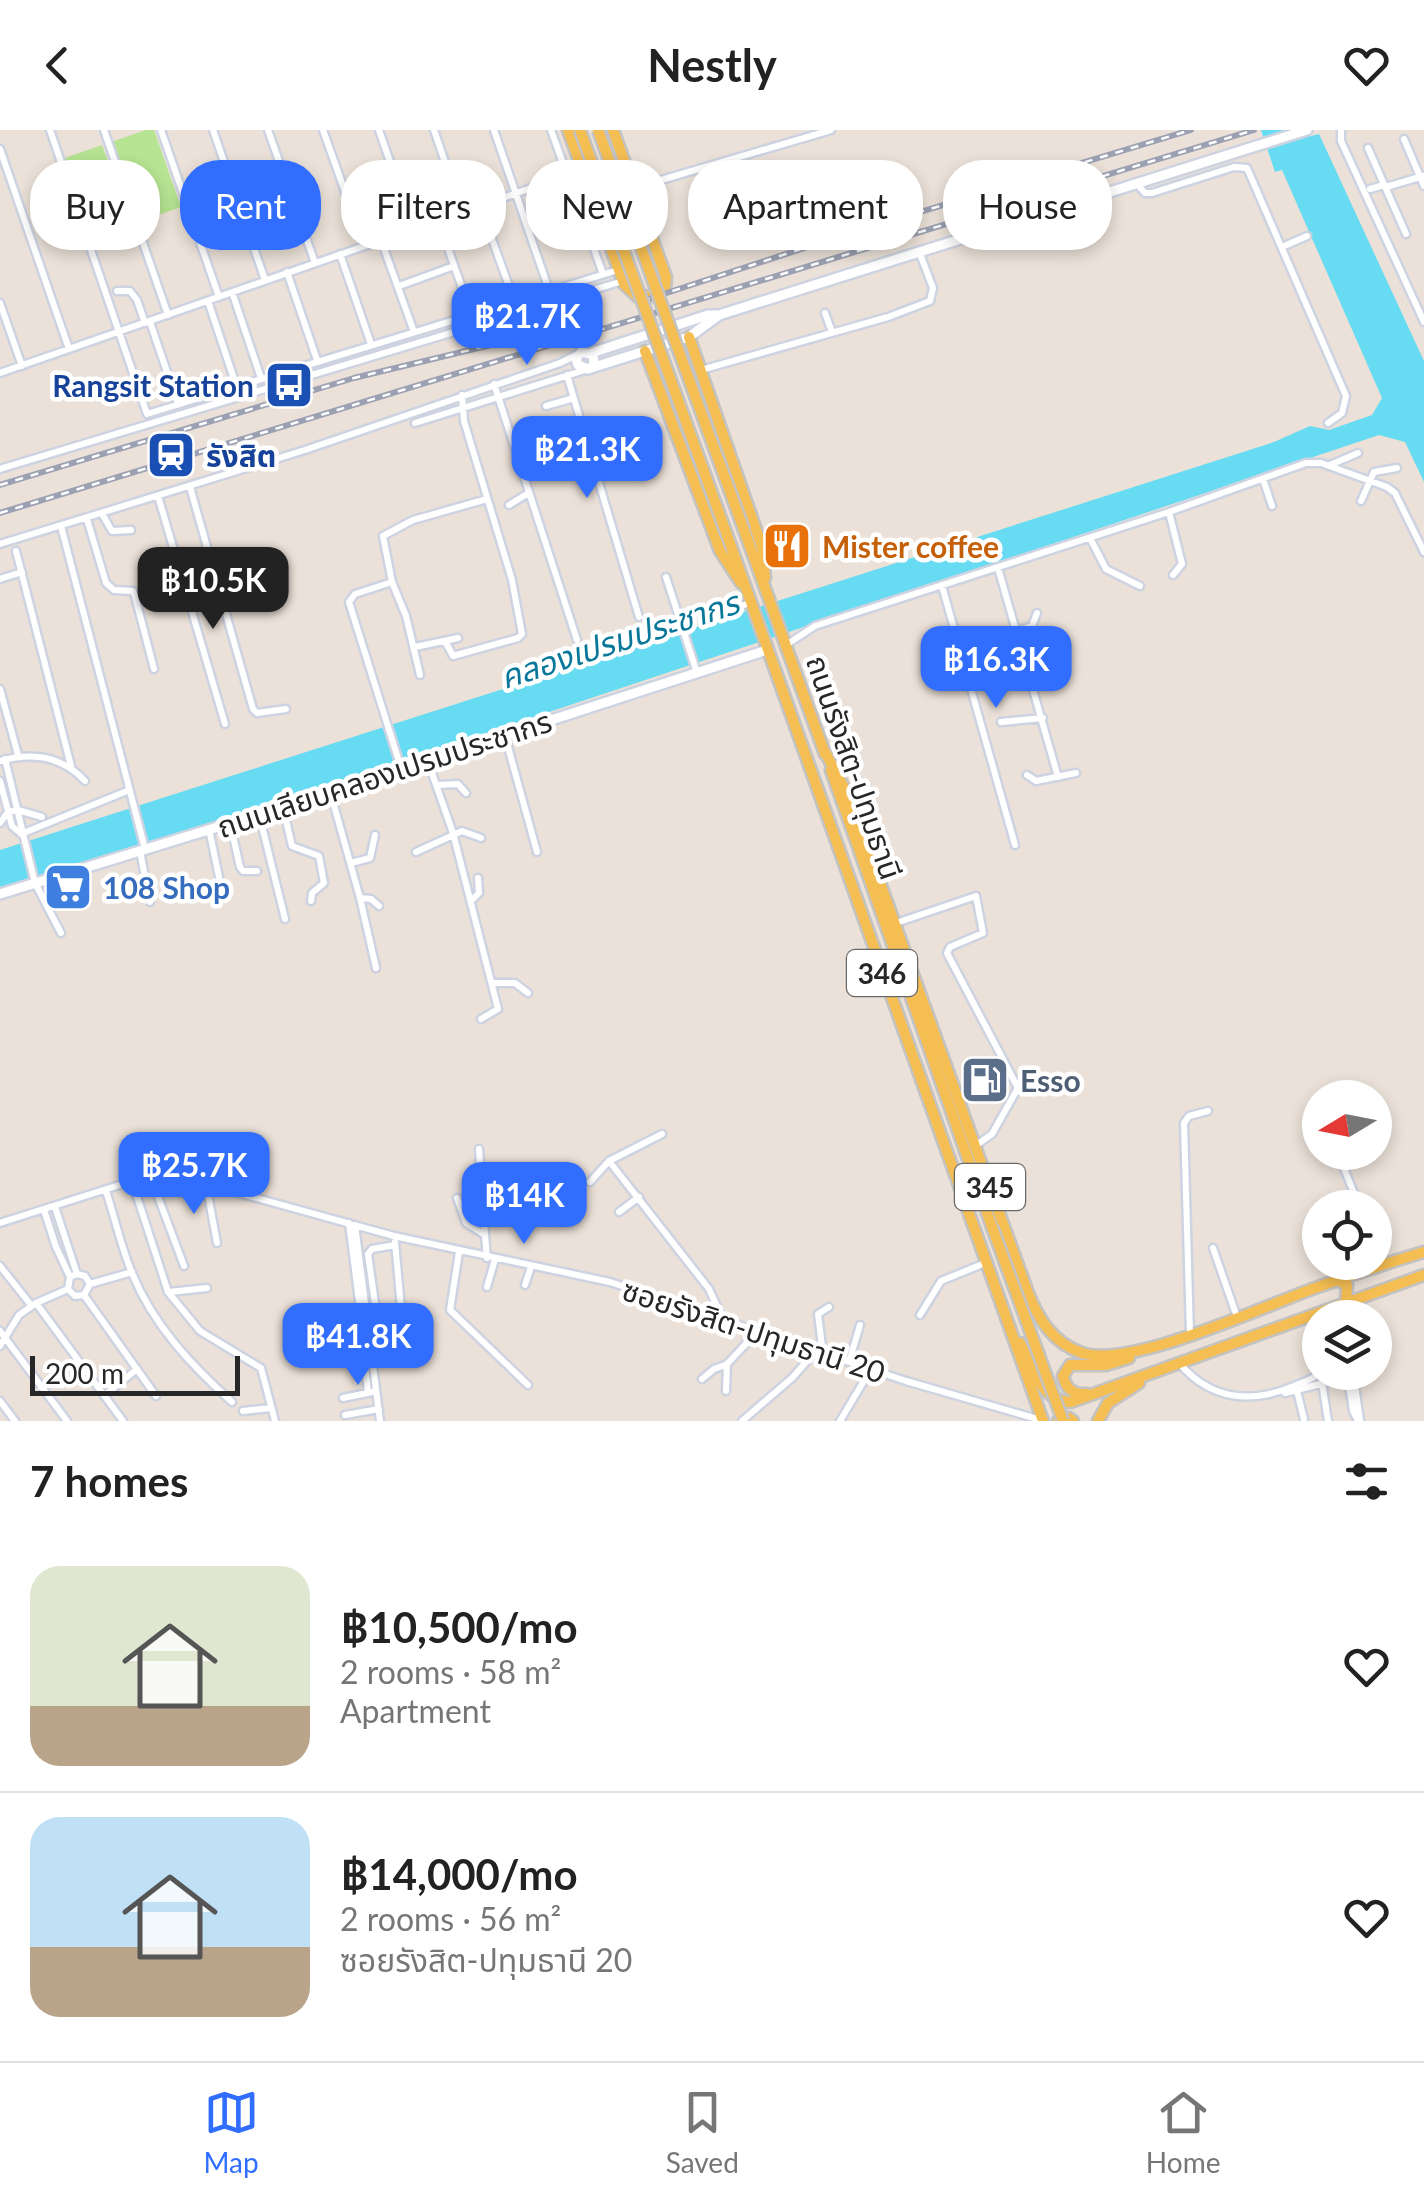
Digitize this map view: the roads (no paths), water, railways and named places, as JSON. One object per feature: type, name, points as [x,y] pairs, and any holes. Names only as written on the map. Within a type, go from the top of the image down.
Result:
[{"type":"main road","points":[[568,130],[579,160]]},
{"type":"main road","name":"ถนนรังสิต-ปทุมธานี","points":[[580,130],[1043,1421]]},
{"type":"main road","name":"ถนนรังสิต-ปทุมธานี","points":[[598,130],[825,752],[1061,1421]]},
{"type":"main road","points":[[613,130],[624,160]]},
{"type":"main road","points":[[584,368],[577,356],[586,352],[920,254],[1308,130]]},
{"type":"main road","points":[[612,250],[629,292],[638,297],[661,292],[667,283],[656,250]]},
{"type":"main road","points":[[620,271],[654,250]]},
{"type":"main road","points":[[584,368],[648,357],[691,343],[719,315]]},
{"type":"main road","points":[[691,343],[762,547],[764,584]]},
{"type":"main road","points":[[584,368],[595,360],[586,352]]},
{"type":"main road","points":[[648,357],[720,551],[750,600]]},
{"type":"main road","name":"ถนนเลียบคลองเปรมประชากร","points":[[0,894],[34,880],[283,807],[766,646]]},
{"type":"main road","name":"345","points":[[825,752],[844,783],[1028,1293],[1049,1333],[1082,1353],[1126,1354],[1166,1344],[1337,1280]]},
{"type":"main road","name":"345","points":[[1392,1261],[1424,1252]]},
{"type":"main road","points":[[1355,1300],[1424,1275]]},
{"type":"main road","points":[[1337,1280],[1347,1286],[1345,1300]]},
{"type":"main road","points":[[999,1302],[1049,1396],[1058,1402],[1071,1402],[1112,1387]]},
{"type":"main road","points":[[1166,1344],[1115,1363],[1070,1365],[1063,1376],[1065,1384],[1075,1394],[1094,1393],[1302,1320]]},
{"type":"main road","points":[[1098,1421],[1117,1395],[1157,1372]]},
{"type":"main road","points":[[1061,1421],[1073,1421]]},
{"type":"street","points":[[50,130],[147,414],[620,271]]},
{"type":"street","points":[[104,130],[168,315]]},
{"type":"street","points":[[161,130],[219,297]]},
{"type":"street","points":[[213,130],[265,280]]},
{"type":"street","points":[[268,130],[315,263]]},
{"type":"street","points":[[323,130],[341,181]]},
{"type":"street","points":[[379,130],[390,160]]},
{"type":"street","points":[[434,130],[444,160]]},
{"type":"street","points":[[494,130],[549,290]]},
{"type":"street","points":[[550,130],[561,160]]},
{"type":"street","points":[[668,178],[831,130]]},
{"type":"street","points":[[1341,130],[1341,141],[1424,322]]},
{"type":"street","points":[[1404,139],[1424,186]]},
{"type":"street","points":[[1368,148],[1406,234]]},
{"type":"street","points":[[0,149],[69,350]]},
{"type":"street","points":[[1137,184],[1145,193],[1152,193],[1244,166],[1346,396],[1342,413],[1328,423]]},
{"type":"street","points":[[1370,189],[1422,176]]},
{"type":"street","points":[[506,197],[526,190]]},
{"type":"street","points":[[1282,247],[1306,236]]},
{"type":"street","points":[[0,373],[352,250]]},
{"type":"street","points":[[385,250],[414,332]]},
{"type":"street","points":[[448,250],[470,314]]},
{"type":"street","points":[[496,250],[514,300]]},
{"type":"street","points":[[594,250],[603,274]]},
{"type":"street","points":[[340,254],[371,344]]},
{"type":"street","points":[[700,371],[930,301],[934,288],[920,254]]},
{"type":"street","points":[[398,286],[454,266]]},
{"type":"street","points":[[0,470],[620,271]]},
{"type":"street","points":[[288,272],[317,360]]},
{"type":"street","points":[[117,291],[134,295],[178,404]]},
{"type":"street","points":[[232,292],[260,378]]},
{"type":"street","points":[[208,301],[236,385]]},
{"type":"street","points":[[0,303],[22,366]]},
{"type":"street","points":[[825,313],[832,332]]},
{"type":"street","points":[[0,544],[190,487],[586,352]]},
{"type":"street","points":[[560,363],[584,368]]},
{"type":"street","points":[[414,423],[584,368]]},
{"type":"street","points":[[567,375],[639,617]]},
{"type":"street","points":[[494,384],[578,640]]},
{"type":"street","points":[[444,641],[453,656],[522,634],[512,580],[464,421],[462,396]]},
{"type":"street","points":[[546,406],[574,398]]},
{"type":"street","points":[[554,450],[584,434]]},
{"type":"street","points":[[1329,466],[1358,452]]},
{"type":"street","points":[[785,641],[815,626],[1170,512],[1306,463],[1329,466],[1395,493],[1424,552]]},
{"type":"street","points":[[1360,501],[1378,470],[1397,468]]},
{"type":"street","points":[[1263,478],[1272,506]]},
{"type":"street","points":[[190,487],[254,709],[257,713],[286,710]]},
{"type":"street","points":[[509,505],[527,494]]},
{"type":"street","points":[[158,496],[224,724]]},
{"type":"street","points":[[420,675],[415,647],[392,582],[383,536],[413,520],[487,499]]},
{"type":"street","points":[[1170,512],[1182,564],[1173,576]]},
{"type":"street","points":[[102,514],[112,530],[131,530]]},
{"type":"street","points":[[87,518],[106,584],[136,596],[154,669]]},
{"type":"street","points":[[61,526],[143,848],[150,902]]},
{"type":"street","points":[[1090,538],[1106,570],[1140,586]]},
{"type":"street","points":[[16,551],[70,766]]},
{"type":"street","points":[[998,568],[1058,777]]},
{"type":"street","points":[[0,578],[22,572]]},
{"type":"street","points":[[217,580],[246,572],[254,584]]},
{"type":"street","points":[[666,577],[696,671]]},
{"type":"street","points":[[392,582],[354,594],[349,602],[400,767]]},
{"type":"street","points":[[942,586],[1014,845]]},
{"type":"street","points":[[720,613],[750,600]]},
{"type":"street","points":[[1017,631],[1032,626],[1037,613]]},
{"type":"street","points":[[415,647],[458,638]]},
{"type":"street","points":[[0,689],[18,755]]},
{"type":"street","points":[[1001,722],[1043,718]]},
{"type":"street","points":[[504,734],[537,852]]},
{"type":"street","points":[[61,933],[34,880],[21,834],[22,823],[2,760],[18,755],[44,756],[70,766],[85,781]]},
{"type":"street","points":[[427,760],[453,833],[498,1009],[480,1019]]},
{"type":"street","points":[[1026,775],[1036,781],[1076,773]]},
{"type":"street","points":[[0,781],[12,826],[21,834]]},
{"type":"street","points":[[438,785],[458,784],[466,793]]},
{"type":"street","points":[[330,791],[376,968]]},
{"type":"street","points":[[21,834],[128,795]]},
{"type":"street","points":[[283,807],[292,846],[320,856],[324,883],[312,894],[311,901]]},
{"type":"street","points":[[0,823],[8,812],[18,810],[42,817]]},
{"type":"street","points":[[259,814],[285,919]]},
{"type":"street","points":[[230,823],[240,867],[256,871]]},
{"type":"street","points":[[209,829],[218,876]]},
{"type":"street","points":[[416,852],[453,833],[466,831],[481,838]]},
{"type":"street","points":[[351,863],[370,858],[375,834]]},
{"type":"street","points":[[471,902],[478,893],[478,878]]},
{"type":"street","points":[[896,923],[976,896],[984,933],[950,947],[946,953],[1018,1088],[992,1134],[975,1146]]},
{"type":"street","points":[[360,898],[379,906]]},
{"type":"street","points":[[492,983],[515,983],[528,993]]},
{"type":"street","points":[[1190,1334],[1184,1123],[1189,1116],[1208,1111]]},
{"type":"street","points":[[590,1182],[609,1161],[662,1134]]},
{"type":"street","points":[[479,1149],[485,1235],[491,1258],[487,1287]]},
{"type":"street","points":[[609,1161],[708,1289],[723,1319]]},
{"type":"street","points":[[150,1177],[184,1266]]},
{"type":"street","name":"ซอยรังสิต-ปทุมธานี 20","points":[[0,1223],[132,1180],[188,1178],[395,1240],[620,1285],[820,1353],[1043,1421]]},
{"type":"street","points":[[132,1180],[168,1292],[200,1331],[261,1368],[274,1421]]},
{"type":"street","points":[[206,1184],[217,1243]]},
{"type":"street","points":[[106,1191],[143,1296],[187,1361],[232,1402]]},
{"type":"street","points":[[619,1212],[639,1197]]},
{"type":"street","points":[[457,1198],[466,1223],[485,1235]]},
{"type":"street","points":[[0,1346],[18,1316],[68,1289],[74,1275],[55,1206]]},
{"type":"street","points":[[44,1210],[56,1246],[74,1275]]},
{"type":"street","points":[[352,1224],[364,1340],[372,1350],[376,1421]]},
{"type":"street","points":[[383,1360],[368,1254],[395,1240],[401,1308]]},
{"type":"street","points":[[1213,1248],[1237,1317]]},
{"type":"street","points":[[459,1252],[450,1310],[528,1385]]},
{"type":"street","points":[[920,1314],[942,1281],[985,1263]]},
{"type":"street","points":[[0,1266],[34,1304],[123,1421]]},
{"type":"street","points":[[525,1285],[531,1267]]},
{"type":"street","points":[[68,1289],[75,1296],[84,1294],[90,1284],[132,1272]]},
{"type":"street","points":[[74,1275],[86,1276],[90,1284]]},
{"type":"street","points":[[168,1292],[208,1288]]},
{"type":"street","points":[[84,1294],[156,1396]]},
{"type":"street","points":[[742,1421],[820,1353],[818,1314],[830,1307]]},
{"type":"street","points":[[849,1362],[860,1325]]},
{"type":"street","points":[[0,1330],[66,1421]]},
{"type":"street","points":[[702,1379],[726,1364],[758,1331]]},
{"type":"street","points":[[364,1356],[373,1392]]},
{"type":"street","points":[[726,1364],[726,1390]]},
{"type":"street","points":[[1180,1364],[1196,1382],[1223,1393],[1251,1398],[1302,1388]]},
{"type":"street","points":[[104,1396],[137,1369]]},
{"type":"street","points":[[840,1421],[871,1369]]},
{"type":"street","points":[[1278,1393],[1302,1384]]},
{"type":"street","points":[[1324,1390],[1328,1421]]},
{"type":"street","points":[[1352,1390],[1359,1421]]},
{"type":"street","points":[[1297,1391],[1304,1419]]},
{"type":"street","points":[[343,1398],[373,1392]]},
{"type":"street","points":[[0,1400],[15,1421]]},
{"type":"street","points":[[252,1421],[243,1412],[272,1408]]},
{"type":"street","points":[[345,1415],[375,1410]]},
{"type":"water","name":"คลองเปรมประชากร","points":[[1261,130],[1304,130],[1307,137],[1319,134],[1424,361],[1424,482],[1405,442],[1379,435],[304,794],[0,887],[0,850],[1274,442],[1310,426],[1329,430],[1372,415],[1382,398],[1282,170],[1275,172]]},
{"type":"railway","points":[[642,301],[1191,130]]},
{"type":"railway","points":[[0,513],[1254,130]]},
{"type":"railway","points":[[0,485],[354,378],[532,335]]},
{"type":"place","name":"Rangsit Station","points":[[289,385]]},
{"type":"place","name":"รังสิต","points":[[171,455]]},
{"type":"place","name":"Mister coffee","points":[[787,546]]},
{"type":"place","name":"108 Shop","points":[[68,887]]},
{"type":"place","name":"Esso","points":[[985,1080]]}]
